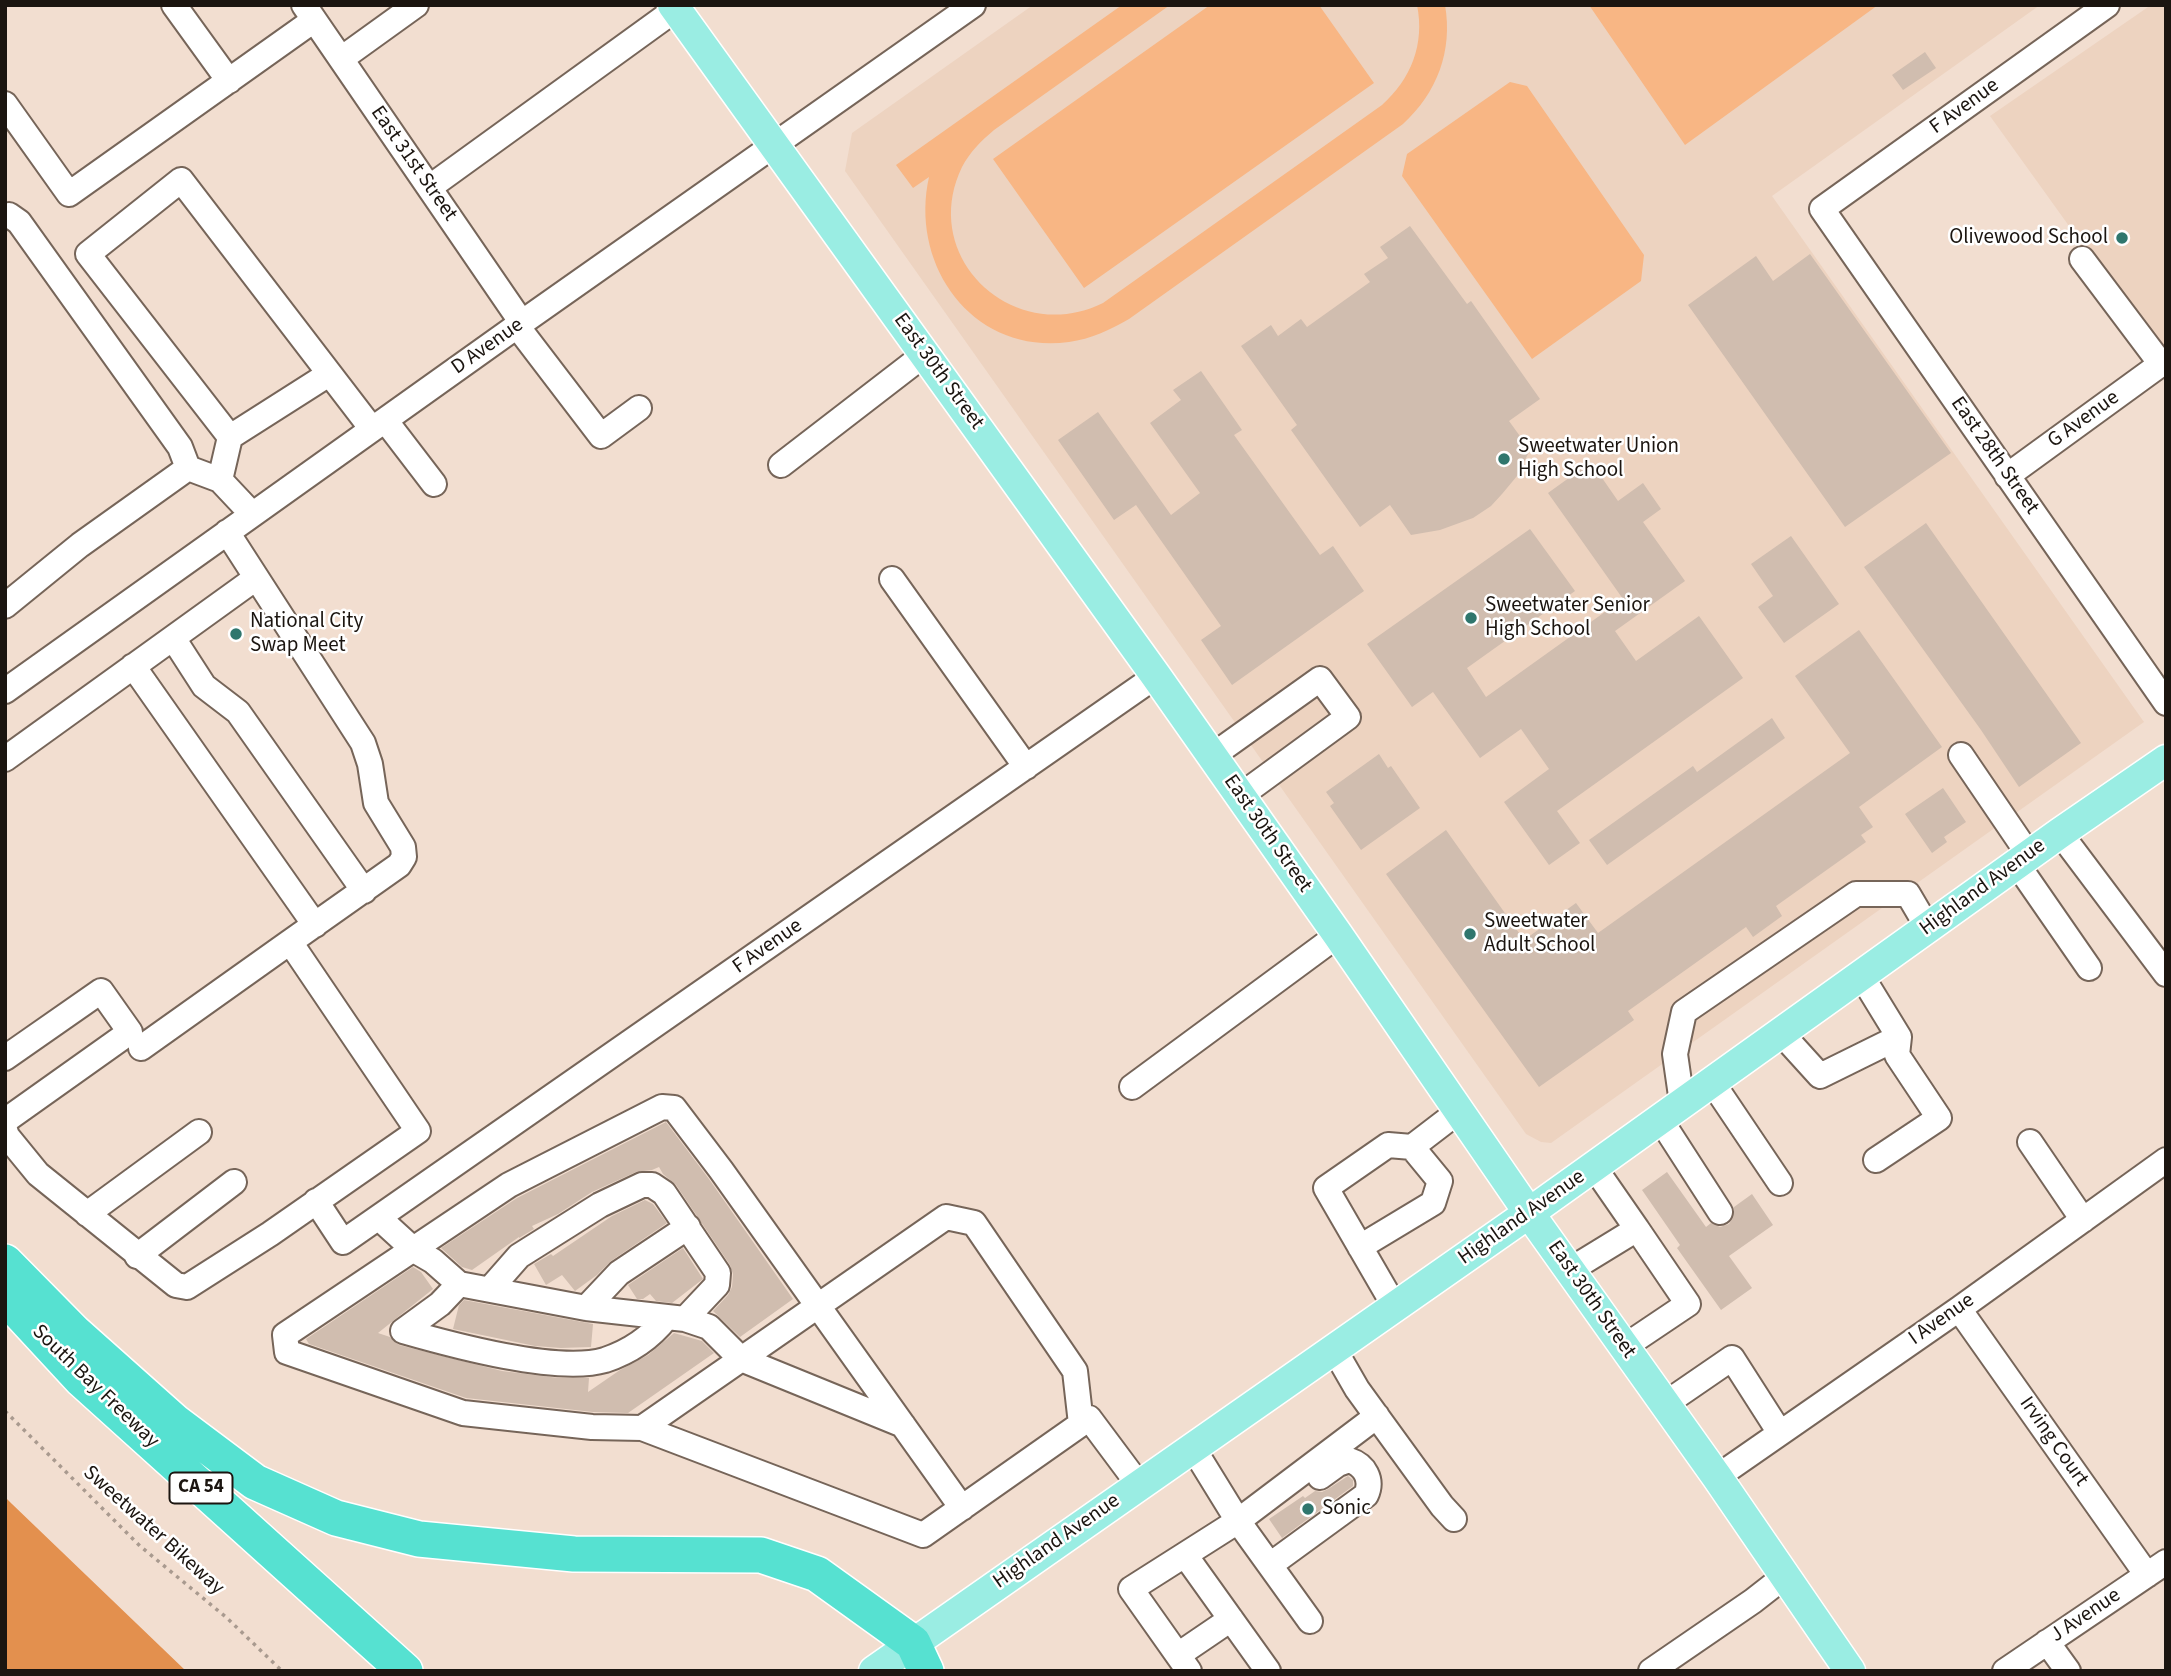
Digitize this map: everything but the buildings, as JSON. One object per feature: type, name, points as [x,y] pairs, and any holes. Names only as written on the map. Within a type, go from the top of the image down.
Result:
[{"type":"highway","points":[[5,1262],[74,1332],[175,1422],[256,1482],[336,1518],[419,1539],[563,1553],[761,1555],[817,1574],[919,1657]]},
{"type":"highway","name":"South Bay Freeway","points":[[5,1297],[82,1380],[405,1671]]},
{"type":"main road","name":"East 30th Street","points":[[674,7],[1212,755],[1850,1671]]},
{"type":"main road","name":"Highland Avenue","points":[[874,1671],[919,1657],[1139,1485],[1594,1167],[2060,833],[2164,766]]},
{"type":"street","points":[[174,5],[229,81]]},
{"type":"street","points":[[341,59],[416,5]]},
{"type":"street","name":"D Avenue","points":[[5,691],[973,5]]},
{"type":"street","name":"F Avenue","points":[[1822,209],[2105,6]]},
{"type":"street","points":[[430,187],[674,7]]},
{"type":"street","points":[[5,104],[69,194],[229,81],[309,13]]},
{"type":"street","name":"East 31st Street","points":[[309,13],[430,187],[520,325],[601,436],[639,408]]},
{"type":"street","points":[[230,438],[88,254],[181,180],[329,373],[434,484]]},
{"type":"street","name":"East 28th Street","points":[[1822,209],[2166,703]]},
{"type":"street","points":[[5,216],[9,215],[19,222],[180,447],[188,468],[220,480],[252,514]]},
{"type":"street","name":"G Avenue","points":[[2007,476],[2161,364],[2082,259]]},
{"type":"street","points":[[781,465],[925,354]]},
{"type":"street","points":[[220,480],[230,438],[329,373]]},
{"type":"street","points":[[5,606],[80,545],[188,468]]},
{"type":"street","points":[[141,1048],[364,891],[399,865],[404,857],[403,846],[376,803],[370,764],[363,743],[227,532]]},
{"type":"street","points":[[5,759],[256,578]]},
{"type":"street","points":[[892,579],[1026,767]]},
{"type":"street","points":[[173,638],[204,686],[238,712],[364,891]]},
{"type":"street","points":[[133,666],[316,925]]},
{"type":"street","name":"F Avenue","points":[[316,1201],[343,1242],[1156,676]]},
{"type":"street","points":[[1212,755],[1320,679],[1348,717],[1240,796]]},
{"type":"street","points":[[1961,755],[2089,968]]},
{"type":"street","points":[[2060,833],[2158,947],[2166,974]]},
{"type":"street","points":[[1720,1212],[1671,1111],[1675,1054],[1684,1012],[1856,894],[1908,894],[1928,928]]},
{"type":"street","points":[[1132,1087],[1338,935]]},
{"type":"street","points":[[5,1130],[38,1174],[176,1285],[187,1287],[212,1273],[418,1130],[290,942]]},
{"type":"street","points":[[1861,975],[1899,1037],[1897,1055],[1939,1118],[1876,1160]]},
{"type":"street","points":[[5,1058],[101,991],[130,1032],[5,1123]]},
{"type":"street","points":[[1781,1032],[1820,1076],[1899,1037]]},
{"type":"street","points":[[1712,1082],[1780,1183]]},
{"type":"street","points":[[962,1508],[674,1108],[662,1107],[509,1185],[285,1335],[287,1352],[463,1413],[592,1427],[642,1428],[923,1535],[962,1508],[1089,1418],[1139,1485]]},
{"type":"street","points":[[1395,1307],[1326,1188],[1388,1145],[1412,1147],[1459,1111]]},
{"type":"street","points":[[87,1214],[199,1132]]},
{"type":"street","points":[[2030,1142],[2083,1220]]},
{"type":"street","points":[[1360,1247],[1433,1203],[1440,1181],[1412,1147]]},
{"type":"street","name":"I Avenue","points":[[1717,1477],[1959,1309],[2166,1160]]},
{"type":"street","points":[[1594,1167],[1688,1304],[1624,1347]]},
{"type":"street","points":[[137,1255],[234,1182]]},
{"type":"street","points":[[459,1283],[440,1304],[403,1331],[453,1345],[561,1364],[603,1360],[624,1352],[676,1319],[717,1285],[718,1273],[664,1193],[652,1185],[642,1185],[600,1205],[519,1256],[491,1289]]},
{"type":"street","points":[[379,1217],[414,1250],[433,1261],[459,1283],[586,1308],[676,1319],[709,1326],[741,1359],[903,1425]]},
{"type":"street","points":[[642,1428],[946,1217],[974,1223],[1075,1371],[1081,1424]]},
{"type":"street","points":[[586,1308],[619,1273],[688,1227]]},
{"type":"street","points":[[1570,1270],[1637,1229]]},
{"type":"street","name":"Irving Court","points":[[1959,1309],[2157,1569]]},
{"type":"street","points":[[1334,1349],[1357,1389],[1454,1519]]},
{"type":"street","points":[[1665,1405],[1732,1358],[1780,1433]]},
{"type":"street","points":[[1241,1525],[1377,1416]]},
{"type":"street","points":[[1192,1448],[1241,1525],[1310,1621]]},
{"type":"street","points":[[1231,1619],[1184,1663],[1131,1589],[1343,1461],[1354,1462],[1363,1468],[1370,1488],[1366,1496],[1270,1565]]},
{"type":"street","points":[[1185,1555],[1268,1671]]},
{"type":"street","name":"J Avenue","points":[[2005,1671],[2157,1569]]},
{"type":"street","points":[[1667,1666],[1785,1576]]},
{"type":"street","points":[[2047,1642],[2068,1671]]},
{"type":"path","name":"Sweetwater Bikeway","points":[[5,1410],[140,1546],[227,1618],[282,1671]]},
{"type":"shaded area","name":"Sweetwater Union High School","points":[[1033,5],[2040,5],[1772,196],[2144,722],[1551,1143],[1541,1142],[1526,1134],[845,171],[852,133]]},
{"type":"shaded area","points":[[1122,5],[1170,5],[989,134],[962,167],[952,201],[953,233],[964,262],[983,286],[1008,303],[1037,313],[1070,314],[1103,303],[1382,105],[1401,84],[1413,60],[1419,33],[1417,5],[1445,5],[1447,39],[1440,70],[1433,85],[1415,112],[1403,124],[1129,319],[1100,334],[1069,342],[1035,342],[1004,334],[977,319],[956,298],[939,272],[929,242],[925,210],[929,177],[913,188],[896,165]]},
{"type":"shaded area","points":[[1210,5],[1319,5],[1374,83],[1084,288],[993,159]]},
{"type":"shaded area","points":[[1589,5],[1878,5],[1685,145]]},
{"type":"shaded area","name":"Olivewood School","points":[[2151,5],[2166,5],[2166,361],[1990,116]]},
{"type":"shaded area","points":[[1510,82],[1527,86],[1644,255],[1641,281],[1532,359],[1402,176],[1407,154]]},
{"type":"shaded area","points":[[5,1497],[12,1504],[186,1671],[5,1671]]},
{"type":"place","name":"Olivewood School","points":[[2122,238]]},
{"type":"place","name":"Sweetwater Union High School","points":[[1504,459]]},
{"type":"place","name":"Sweetwater Senior High School","points":[[1471,618]]},
{"type":"place","name":"National City Swap Meet","points":[[236,634]]},
{"type":"place","name":"Sweetwater Adult School","points":[[1470,934]]},
{"type":"place","name":"Sonic","points":[[1308,1509]]}]
